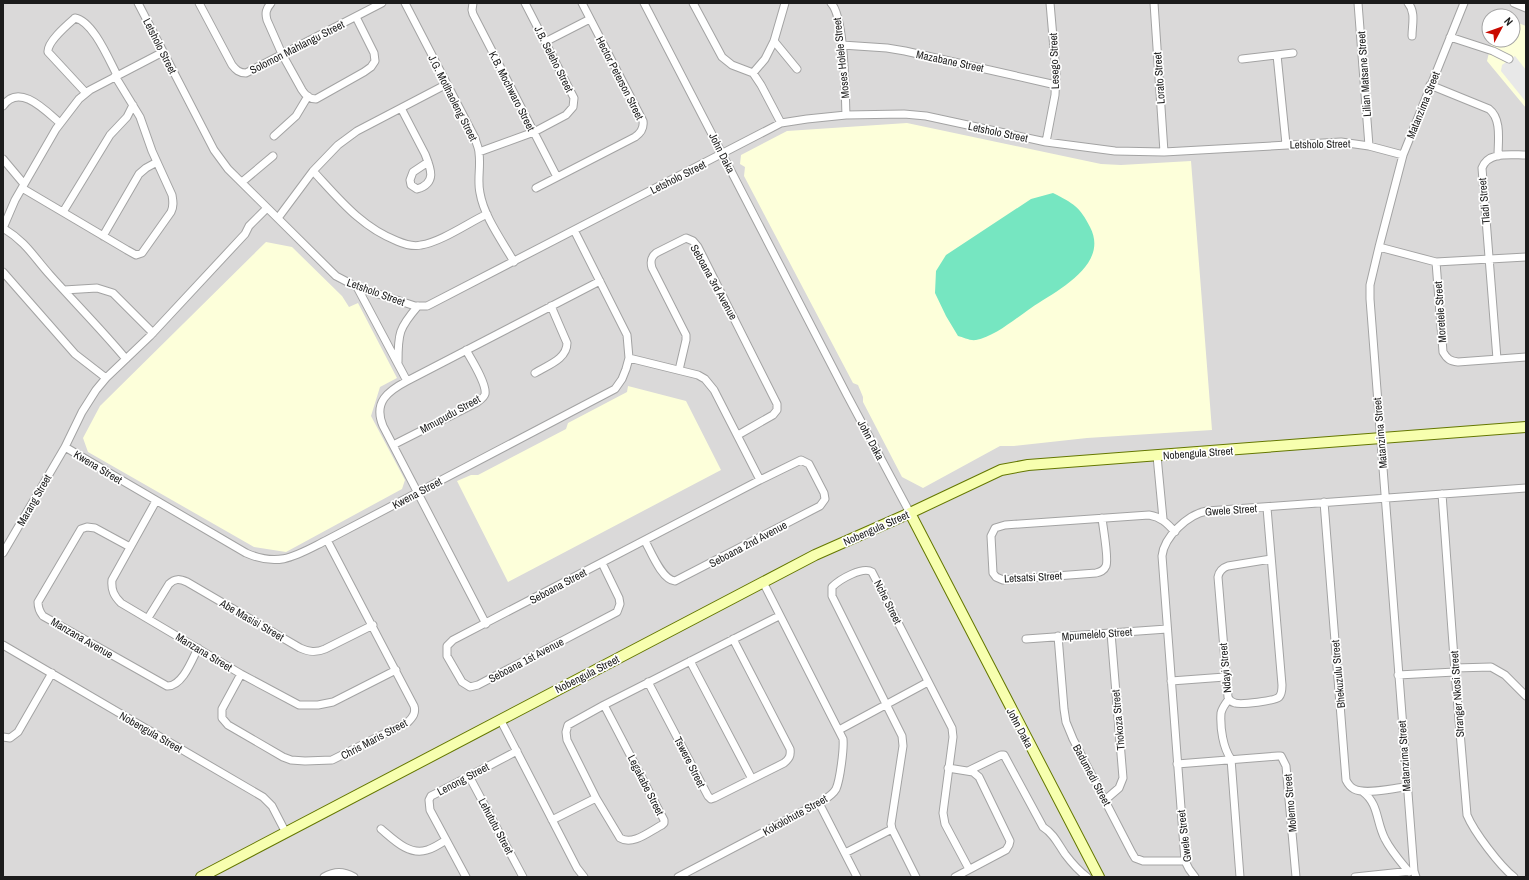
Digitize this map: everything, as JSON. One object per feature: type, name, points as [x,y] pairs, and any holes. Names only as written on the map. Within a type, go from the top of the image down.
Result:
[{"type":"street","name":"Letsholo Street","points":[[138,3],[218,157],[336,276],[357,287],[418,306],[432,304],[781,123],[807,119],[846,115],[904,114],[926,116],[1046,142],[1115,151],[1164,152],[1341,142],[1369,146],[1403,156]]},
{"type":"street","name":"Solomon Mahlangu Street","points":[[199,3],[232,66],[239,72],[246,72],[382,3]]},
{"type":"street","points":[[271,3],[267,9],[266,15],[282,54],[302,90],[312,99],[316,99],[364,72],[375,61],[374,53],[356,17]]},
{"type":"street","name":"J.G. Motlhaoleng Street","points":[[405,3],[475,138],[479,152],[480,193],[487,214],[514,262]]},
{"type":"street","name":"K.B. Mochwaro Street","points":[[473,3],[473,14],[557,177]]},
{"type":"street","name":"J.B. Seleho Street","points":[[479,152],[534,132],[566,115],[573,107],[574,98],[525,3]]},
{"type":"street","name":"Hector Peterson Street","points":[[536,188],[635,137],[644,126],[643,121],[582,3]]},
{"type":"street","name":"John Daka","points":[[644,3],[839,381],[910,513],[1099,877]]},
{"type":"street","points":[[693,3],[722,57],[732,65],[753,73],[781,123]]},
{"type":"street","points":[[753,73],[765,59],[774,41],[785,3]]},
{"type":"street","name":"Moses Holele Street","points":[[831,3],[836,9],[842,45],[846,115]]},
{"type":"street","name":"Lesego Street","points":[[1046,142],[1056,85],[1050,3]]},
{"type":"street","name":"Lorato Street","points":[[1154,3],[1164,152]]},
{"type":"street","name":"Lilian Matsane Street","points":[[1358,3],[1369,146]]},
{"type":"street","points":[[1408,3],[1413,13],[1412,36]]},
{"type":"street","name":"Matanzima Street","points":[[1413,873],[1370,285],[1403,156],[1430,85],[1464,3]]},
{"type":"street","points":[[1514,3],[1526,8]]},
{"type":"street","points":[[3,159],[23,186],[62,212],[126,250],[136,255],[139,254],[174,207],[172,194],[157,162],[140,117],[92,31],[84,21],[75,18],[47,47],[48,52],[86,93]]},
{"type":"street","points":[[545,42],[590,19]]},
{"type":"street","points":[[1450,37],[1493,51],[1509,59]]},
{"type":"street","points":[[774,41],[797,69]]},
{"type":"street","name":"Mazabane Street","points":[[842,45],[901,50],[1056,85]]},
{"type":"street","points":[[126,359],[21,240],[3,228],[23,186],[69,110],[86,93],[163,52]]},
{"type":"street","points":[[1242,59],[1293,54]]},
{"type":"street","points":[[1277,55],[1286,144]]},
{"type":"street","points":[[278,218],[313,171],[338,145],[349,137],[447,84]]},
{"type":"street","points":[[1430,85],[1493,112],[1497,122],[1498,156],[1526,155]]},
{"type":"street","points":[[274,136],[296,116],[308,96]]},
{"type":"street","points":[[3,106],[10,98],[24,97],[37,104],[60,123]]},
{"type":"street","points":[[62,212],[110,135],[127,117],[133,105]]},
{"type":"street","points":[[401,108],[428,162]]},
{"type":"street","points":[[242,182],[273,156]]},
{"type":"street","name":"Tladi Street","points":[[1497,360],[1482,168],[1486,160],[1498,156]]},
{"type":"street","points":[[103,236],[139,174],[150,164],[157,162]]},
{"type":"street","points":[[313,171],[365,224],[385,236],[401,243],[414,246],[430,243],[487,214]]},
{"type":"street","points":[[3,208],[11,209]]},
{"type":"street","name":"Marang Street","points":[[3,553],[65,447],[82,412],[96,390],[106,378],[153,333],[245,234],[249,226],[267,208]]},
{"type":"street","name":"Kwena Street","points":[[65,447],[246,553],[262,560],[277,560],[291,557],[418,493],[615,389],[622,379],[629,358],[627,335],[574,230]]},
{"type":"street","name":"Seboana 3rd Avenue","points":[[679,370],[686,336],[684,329],[652,268],[651,261],[653,255],[656,253],[686,238],[693,241],[698,247],[777,404],[777,410],[773,415],[738,435]]},
{"type":"street","points":[[1379,247],[1436,262],[1526,257]]},
{"type":"street","name":"Moretele Street","points":[[1436,262],[1443,352],[1446,358],[1451,361],[1458,362],[1526,357]]},
{"type":"street","points":[[3,272],[75,354],[106,378]]},
{"type":"street","points":[[486,624],[381,421],[380,410],[383,399],[388,392],[407,381],[600,280]]},
{"type":"street","points":[[357,287],[407,381]]},
{"type":"street","points":[[64,290],[97,288],[113,293],[153,333]]},
{"type":"street","points":[[398,363],[398,340],[401,328],[418,306]]},
{"type":"street","points":[[536,373],[562,357],[567,348],[567,343],[551,306]]},
{"type":"street","name":"Mmupudu Street","points":[[393,445],[483,398],[485,388],[483,382],[466,350]]},
{"type":"street","points":[[629,358],[698,375],[709,383],[738,435],[760,480]]},
{"type":"street","name":"Nobengula Street","points":[[201,877],[814,555],[910,513],[1001,470],[1014,466],[1526,427]]},
{"type":"street","points":[[1157,456],[1163,519],[1175,532]]},
{"type":"street","name":"Seboana Street","points":[[486,624],[797,461],[806,461]]},
{"type":"street","name":"Seboana 2nd Avenue","points":[[645,541],[666,578],[675,581],[685,577],[820,506],[825,499],[824,493],[806,461]]},
{"type":"street","name":"Gwele Street","points":[[1195,877],[1185,861],[1162,556],[1163,547],[1175,532],[1195,514],[1201,512],[1267,508],[1386,497],[1526,488]]},
{"type":"street","name":"Stranger Nkosi Street","points":[[1442,494],[1467,815],[1474,829],[1504,867],[1514,877]]},
{"type":"street","name":"Manzana Street","points":[[156,501],[112,580],[112,591],[121,603],[240,674],[294,703],[318,705],[333,702],[396,670]]},
{"type":"street","name":"Bhekuzulu Street","points":[[1324,502],[1346,780],[1353,789],[1362,792],[1372,801],[1388,845],[1413,873]]},
{"type":"street","name":"Ndayi Street","points":[[1267,508],[1282,685],[1281,694],[1276,699],[1238,703],[1228,699],[1218,577],[1219,573],[1224,567],[1271,559]]},
{"type":"street","name":"Letsatsi Street","points":[[1102,518],[1107,562],[1102,572],[1003,580],[996,577],[993,572],[991,536],[995,528],[1005,525],[1102,518],[1149,515],[1157,516],[1163,519]]},
{"type":"street","name":"Manzana Avenue","points":[[130,546],[95,528],[87,527],[81,529],[38,602],[40,613],[167,686],[174,686],[180,681],[198,648]]},
{"type":"street","name":"Chris Maris Street","points":[[240,674],[222,709],[222,718],[224,721],[278,754],[291,760],[324,761],[340,757],[408,722],[413,717],[415,710],[414,706],[373,625],[327,540]]},
{"type":"street","name":"Seboana 1st Avenue","points":[[486,624],[453,640],[447,646],[447,656],[465,685],[473,687],[478,685],[617,612],[620,604],[620,598],[602,563]]},
{"type":"street","name":"Nche Street","points":[[916,877],[892,829],[891,824],[903,741],[899,728],[832,596],[832,587],[836,583],[864,570],[869,570],[872,572],[952,728],[953,737],[943,814],[970,869]]},
{"type":"street","name":"Abe Masisi Street","points":[[148,618],[169,584],[172,581],[179,579],[187,582],[300,648],[311,652],[319,652],[373,625]]},
{"type":"street","name":"Kokolohute Street","points":[[678,877],[819,803],[832,794],[837,786],[844,748],[843,738],[779,616],[763,582]]},
{"type":"street","name":"Legakabe Street","points":[[604,705],[664,823],[634,840],[623,840],[615,832],[596,798],[568,740],[566,728],[570,723],[604,705],[779,616]]},
{"type":"street","name":"Mpumelelo Street","points":[[1026,639],[1167,629]]},
{"type":"street","name":"Thokoza Street","points":[[1105,800],[1119,788],[1123,778],[1111,633]]},
{"type":"street","name":"Badumedi Street","points":[[1058,636],[1066,722],[1073,739],[1135,858],[1143,861],[1185,861]]},
{"type":"street","name":"Tswere Street","points":[[648,682],[709,799],[714,798],[752,779],[787,761],[791,754],[790,749],[733,639]]},
{"type":"street","name":"Nobengula Street","points":[[3,645],[262,797],[272,806],[286,833]]},
{"type":"street","points":[[690,661],[752,779]]},
{"type":"street","points":[[1398,675],[1491,667],[1505,675],[1526,696]]},
{"type":"street","points":[[3,737],[10,738],[18,732],[52,673]]},
{"type":"street","points":[[1171,681],[1225,677]]},
{"type":"street","points":[[839,730],[928,682]]},
{"type":"street","points":[[1228,699],[1221,713],[1225,749],[1231,759],[1240,877]]},
{"type":"street","points":[[500,719],[580,876]]},
{"type":"street","name":"Lenong Street","points":[[466,877],[430,810],[429,800],[437,793],[517,751]]},
{"type":"street","points":[[968,771],[1001,755],[1004,755],[1043,827],[1051,832],[1065,855],[1081,873],[1087,877]]},
{"type":"street","name":"Molemo Street","points":[[1177,764],[1281,756],[1285,762],[1296,877]]},
{"type":"street","points":[[948,768],[968,771],[976,774],[981,780],[1010,841],[1006,850],[955,877]]},
{"type":"street","name":"Lehututu Street","points":[[469,776],[523,877]]},
{"type":"street","points":[[1362,792],[1406,786]]},
{"type":"street","points":[[552,820],[596,798]]},
{"type":"street","points":[[819,803],[857,877]]},
{"type":"street","points":[[381,829],[396,842],[415,852],[428,850],[446,840]]},
{"type":"street","points":[[845,853],[892,829]]},
{"type":"street","points":[[324,877],[336,872],[341,872],[354,877]]},
{"type":"street","points":[[1355,877],[1413,873]]},
{"type":"shaded area","points":[[3,3],[1526,3],[1526,877],[3,877]]},
{"type":"shaded area","points":[[1521,24],[1526,26],[1526,108],[1487,61],[1490,48],[1521,48]]},
{"type":"shaded area","points":[[1515,56],[1526,70],[1526,102],[1501,71],[1502,65]]},
{"type":"shaded area","points":[[907,123],[1101,164],[1121,165],[1191,161],[1212,430],[1087,438],[1014,446],[1000,446],[923,488],[902,477],[863,402],[863,397],[858,385],[853,383],[744,176],[745,167],[740,164],[741,155],[787,131]]},
{"type":"shaded area","points":[[266,242],[292,247],[342,296],[349,307],[358,303],[397,378],[380,387],[371,416],[405,480],[402,489],[286,552],[254,547],[88,452],[83,438],[100,406]]},
{"type":"shaded area","points":[[628,386],[686,401],[721,470],[508,582],[457,481],[471,475],[478,475],[566,429],[568,423],[627,392]]},
{"type":"green space","points":[[1053,193],[1075,206],[1083,215],[1090,227],[1094,241],[1093,253],[1087,265],[1054,294],[990,335],[976,340],[958,336],[935,293],[936,271],[946,255],[1031,199]]}]
